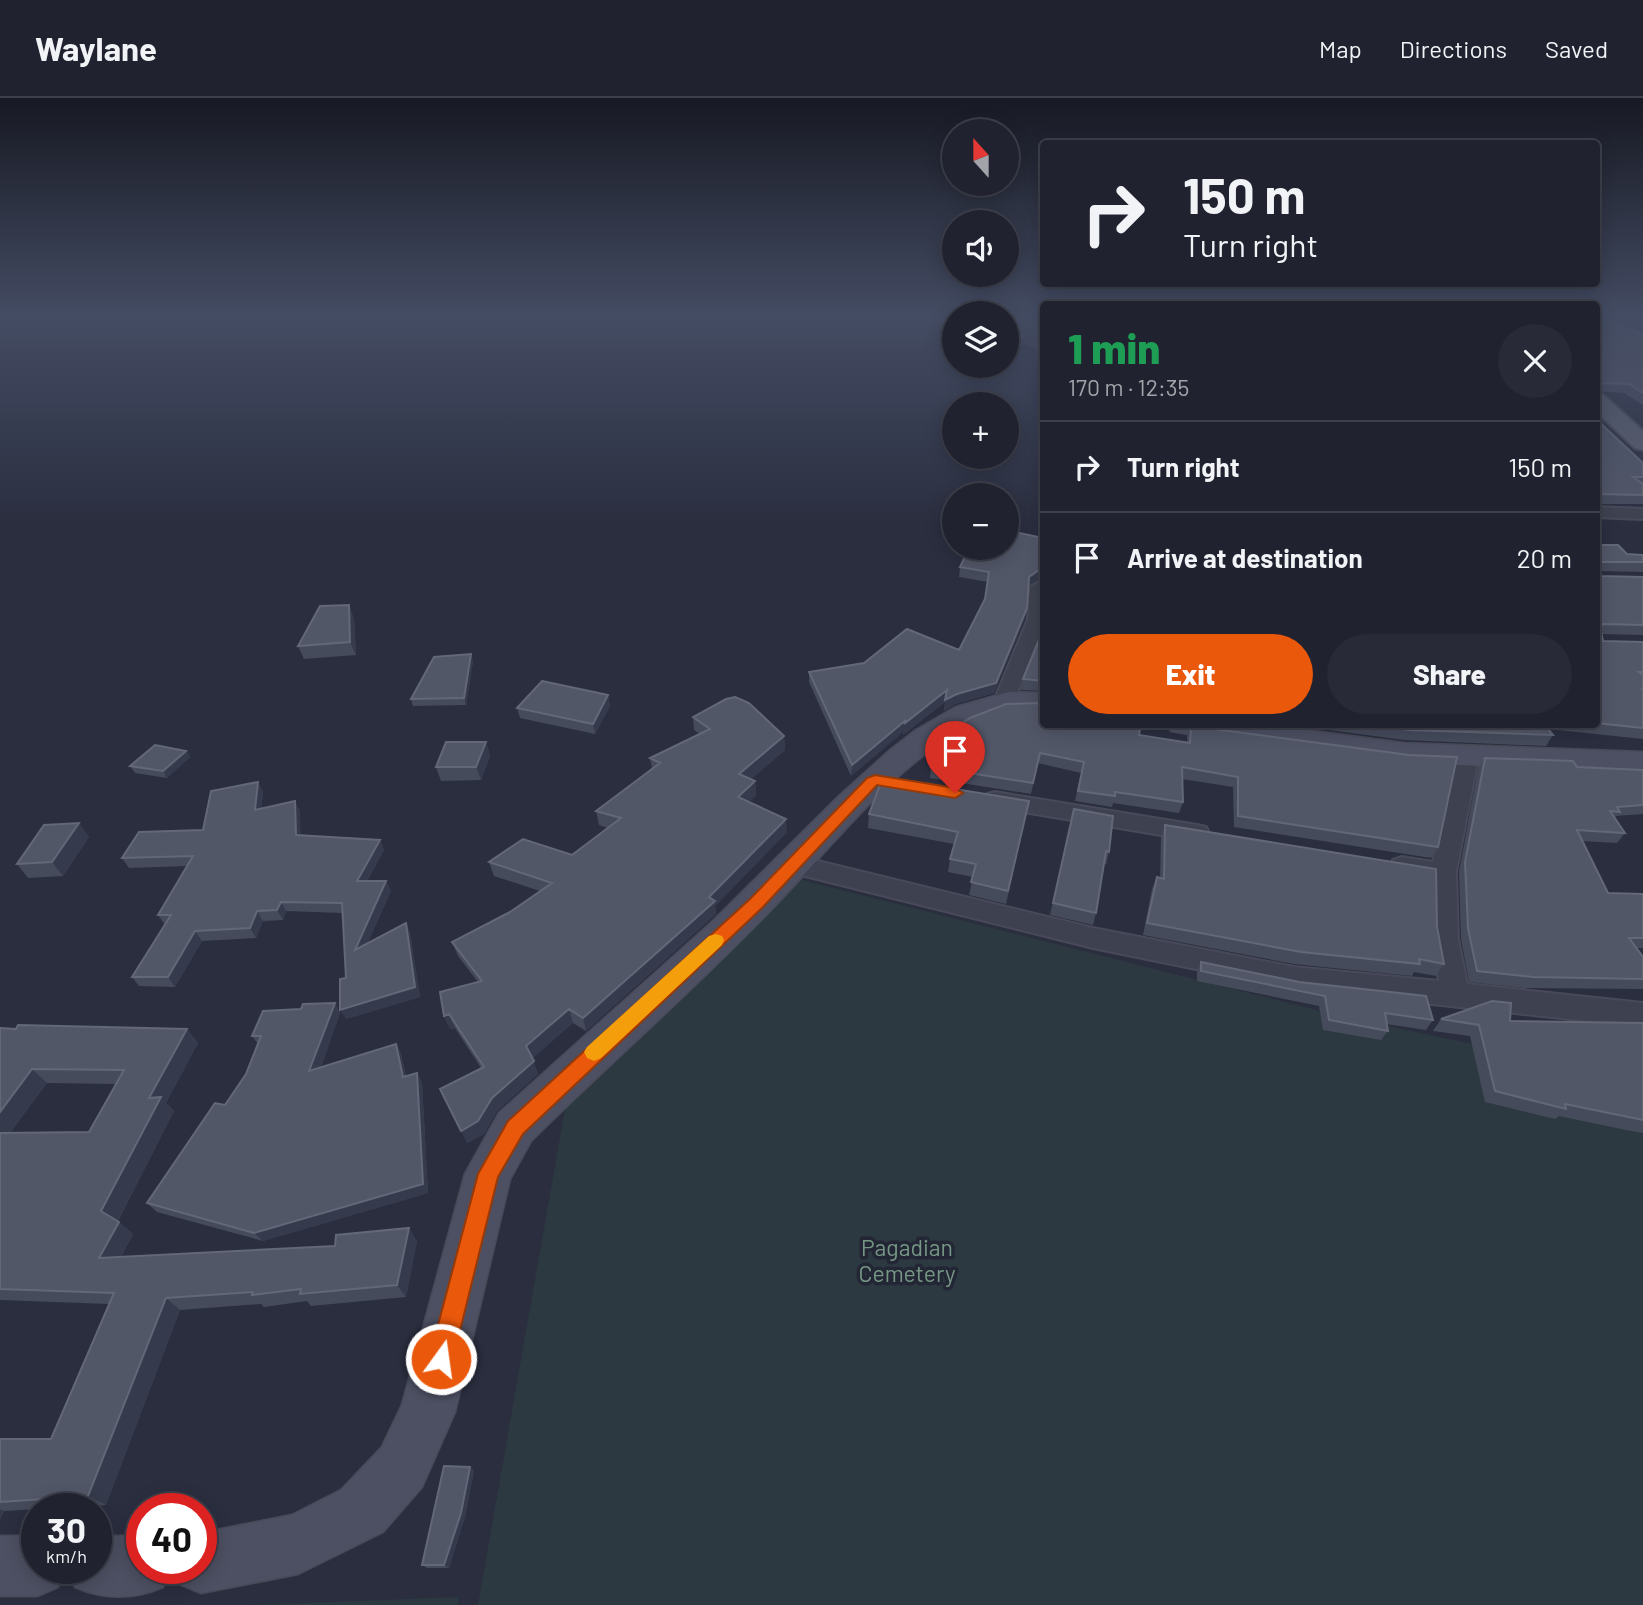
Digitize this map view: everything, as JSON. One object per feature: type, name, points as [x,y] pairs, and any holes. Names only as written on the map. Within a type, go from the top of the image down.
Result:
[{"type":"main road","points":[[1600,403],[1643,443]]},
{"type":"street","points":[[1600,512],[1643,514]]},
{"type":"street","points":[[217,1560],[298,1544],[362,1511],[402,1467],[428,1412],[488,1174],[515,1127],[757,902],[793,864],[889,782],[917,744],[982,706],[1023,701],[1040,620],[1039,587]]},
{"type":"street","points":[[1213,728],[1404,753],[1643,762]]},
{"type":"street","points":[[1455,993],[1445,939],[1443,872],[1467,757]]},
{"type":"street","points":[[972,796],[1219,837]]},
{"type":"street","points":[[1379,863],[1443,872]]},
{"type":"street","points":[[793,864],[1093,938],[1281,976],[1643,1015]]},
{"type":"street","points":[[0,1566],[21,1566]]},
{"type":"green space","name":"Pagadian Cemetery","points":[[798,879],[1340,1016],[1643,1080],[1643,1605],[478,1605],[566,1103]]},
{"type":"green space","points":[[459,1597],[458,1605],[251,1605]]},
{"type":"building","points":[[1600,423],[1643,463],[1643,477],[1633,477],[1643,484],[1643,495],[1600,494]]},
{"type":"building","points":[[1019,533],[1040,537],[1040,570],[1029,577],[1027,608],[996,683],[945,700],[947,690],[852,765],[809,672],[864,663],[907,629],[959,650],[985,599],[989,572],[960,567],[963,560],[1019,560]]},
{"type":"building","points":[[1600,545],[1618,545],[1627,554],[1643,555],[1643,562],[1600,563]]},
{"type":"building","points":[[1600,576],[1643,577],[1643,625],[1603,624],[1600,627]]},
{"type":"building","points":[[349,605],[350,642],[298,646],[320,606]]},
{"type":"building","points":[[1600,627],[1603,641],[1643,642],[1643,672],[1639,672],[1643,675],[1643,728],[1600,723]]},
{"type":"building","points":[[1040,637],[1040,681],[1023,679]]},
{"type":"building","points":[[471,654],[464,698],[411,699],[434,657]]},
{"type":"building","points":[[542,681],[608,695],[593,724],[517,708]]},
{"type":"building","points":[[735,697],[749,703],[784,736],[739,774],[755,781],[738,797],[786,819],[709,897],[715,901],[583,1018],[569,1009],[526,1046],[534,1061],[492,1098],[478,1121],[461,1131],[440,1089],[484,1067],[449,1014],[444,1016],[440,992],[482,981],[452,942],[510,912],[552,883],[489,862],[523,839],[572,855],[621,818],[596,811],[660,763],[650,758],[710,729],[693,717]]},
{"type":"building","points":[[1040,703],[1040,728],[1140,728],[1139,735],[1190,743],[1191,728],[1206,728],[1409,755],[1457,757],[1438,847],[1238,816],[1238,777],[1182,767],[1183,802],[1115,792],[1115,796],[1078,791],[1084,762],[1040,753],[1033,783],[931,767],[937,739],[970,718],[1006,704]]},
{"type":"building","points":[[1396,728],[1547,728],[1553,735]]},
{"type":"building","points":[[446,742],[486,742],[476,767],[436,767]]},
{"type":"building","points":[[155,745],[186,751],[163,771],[130,766]]},
{"type":"building","points":[[1485,758],[1573,761],[1577,767],[1643,770],[1643,805],[1617,807],[1620,812],[1610,811],[1625,833],[1577,830],[1608,893],[1643,894],[1643,938],[1629,938],[1643,957],[1643,979],[1533,977],[1477,971],[1468,928],[1465,862]]},
{"type":"building","points":[[887,778],[1029,801],[1008,891],[971,882],[976,864],[950,859],[958,832],[869,814],[880,785]]},
{"type":"building","points":[[258,782],[255,810],[295,801],[296,835],[380,840],[357,881],[386,881],[355,950],[406,923],[415,987],[340,1010],[340,979],[346,978],[342,903],[281,902],[277,910],[257,911],[250,928],[195,931],[168,977],[132,977],[171,915],[158,915],[193,856],[122,858],[139,832],[203,830],[211,791]]},
{"type":"building","points":[[1074,809],[1113,816],[1109,852],[1106,851],[1096,913],[1053,903]]},
{"type":"building","points":[[79,823],[52,862],[17,864],[44,825]]},
{"type":"building","points":[[1165,825],[1436,869],[1437,927],[1444,964],[1419,959],[1420,964],[1301,952],[1147,923],[1157,877],[1164,879]]},
{"type":"building","points":[[1201,962],[1299,982],[1426,996],[1433,1020],[1385,1013],[1388,1031],[1329,1020],[1325,996],[1201,971]]},
{"type":"building","points":[[1492,1001],[1511,1003],[1510,1021],[1643,1023],[1643,1120],[1565,1104],[1566,1109],[1495,1091],[1479,1025],[1441,1019]]},
{"type":"building","points":[[335,1003],[309,1071],[396,1044],[403,1077],[417,1073],[423,1184],[254,1233],[147,1203],[215,1103],[225,1105],[246,1074],[261,1036],[252,1036],[263,1011],[301,1009],[303,1004]]},
{"type":"building","points":[[18,1025],[187,1029],[149,1098],[161,1097],[101,1211],[119,1222],[99,1258],[335,1246],[336,1235],[409,1228],[397,1285],[300,1294],[301,1289],[252,1295],[253,1292],[166,1298],[89,1493],[21,1493],[21,1501],[0,1502],[0,1439],[51,1439],[114,1293],[0,1289],[0,1133],[89,1132],[124,1070],[32,1069],[0,1112],[0,1028],[16,1029]]},
{"type":"building","points":[[444,1466],[470,1467],[461,1513],[444,1565],[422,1565]]},
{"type":"slow traffic","points":[[594,1052],[716,940]]},
{"type":"route","points":[[441,1359],[488,1174],[515,1127],[757,902],[875,779],[955,793]]}]
